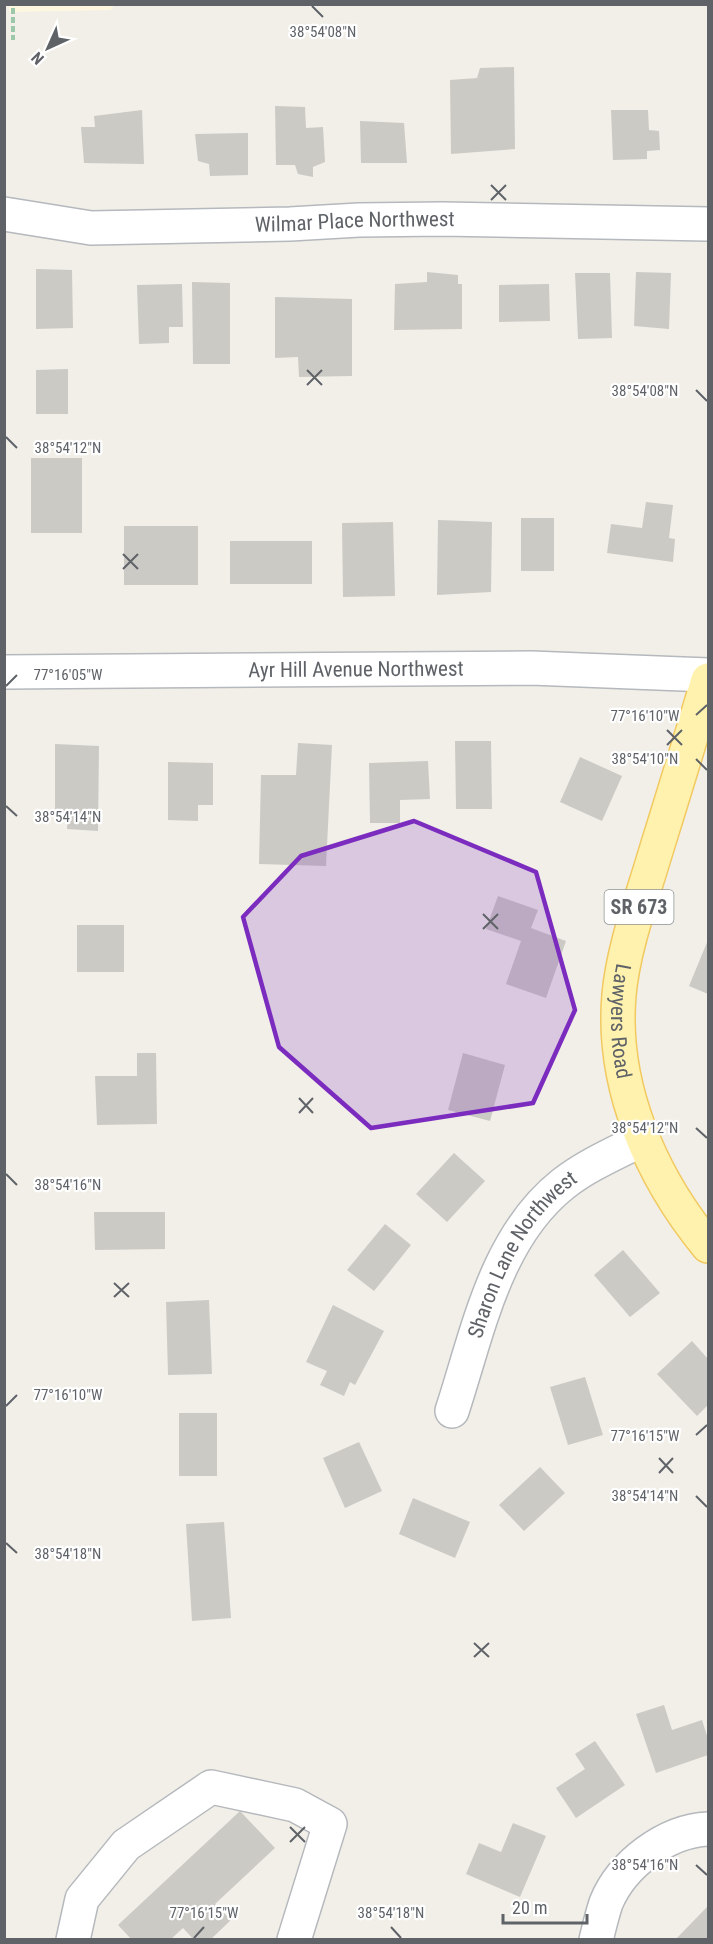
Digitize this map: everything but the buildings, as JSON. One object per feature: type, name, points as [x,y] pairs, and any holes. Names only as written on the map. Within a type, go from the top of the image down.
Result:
[{"type":"main road","name":"Lawyers Road","points":[[708,680],[632,932],[619,994],[618,1032],[622,1071],[633,1114],[643,1138],[666,1186],[708,1246]]},
{"type":"street","name":"Wilmar Place Northwest","points":[[4,214],[91,228],[371,220],[708,224]]},
{"type":"street","name":"Ayr Hill Avenue Northwest","points":[[4,672],[531,668],[708,675]]},
{"type":"street","name":"Sharon Lane Northwest","points":[[452,1411],[496,1275],[516,1238],[532,1215],[562,1185],[588,1167],[643,1138]]},
{"type":"street","points":[[73,1940],[82,1899],[126,1845],[211,1787],[295,1805],[330,1824],[294,1940]]},
{"type":"street","points":[[596,1940],[607,1902],[623,1875],[645,1853],[674,1837],[708,1829]]},
{"type":"path","points":[[13,8],[13,40]]},
{"type":"highlighted area","points":[[414,821],[536,872],[575,1010],[533,1103],[371,1128],[279,1047],[243,917],[301,856]]},
{"type":"shaded area","points":[[9,4],[114,5],[111,10],[9,12]]}]
